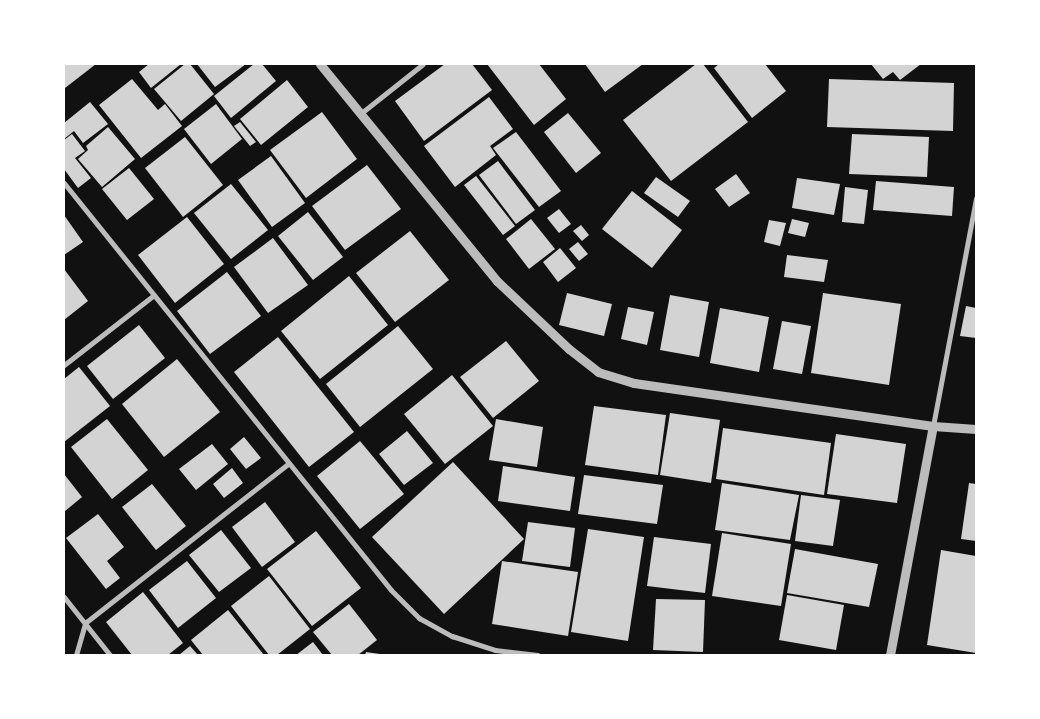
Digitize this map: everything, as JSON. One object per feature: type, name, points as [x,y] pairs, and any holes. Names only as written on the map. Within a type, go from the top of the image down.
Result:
[{"type":"street","points":[[320,64],[497,281],[569,350],[598,372],[634,383],[933,426],[976,429]]},
{"type":"street","points":[[360,114],[423,64]]},
{"type":"street","points":[[64,183],[390,590],[419,618],[452,636],[486,647],[538,655]]},
{"type":"street","points":[[890,655],[976,198]]},
{"type":"street","points":[[64,365],[154,295]]},
{"type":"street","points":[[76,655],[85,623],[289,463]]},
{"type":"street","points":[[64,597],[110,655]]},
{"type":"building","points":[[64,64],[96,64],[65,88]]},
{"type":"building","points":[[149,64],[181,64],[151,88],[139,72]]},
{"type":"building","points":[[185,64],[190,64],[214,94],[181,121],[154,89]]},
{"type":"building","points":[[197,64],[246,64],[215,87]]},
{"type":"building","points":[[254,64],[262,64],[276,81],[231,118],[214,96]]},
{"type":"building","points":[[445,64],[472,64],[492,90],[424,141],[395,101]]},
{"type":"building","points":[[487,64],[539,64],[566,99],[534,125]]},
{"type":"building","points":[[585,64],[643,64],[605,92]]},
{"type":"building","points":[[696,64],[703,64],[748,122],[671,181],[623,120]]},
{"type":"building","points":[[719,64],[765,64],[786,91],[752,118],[714,68]]},
{"type":"building","points":[[871,64],[921,64],[900,80],[893,72],[883,79]]},
{"type":"building","points":[[132,79],[158,110],[165,104],[182,126],[141,158],[99,105]]},
{"type":"building","points":[[829,79],[954,83],[953,131],[827,127]]},
{"type":"building","points":[[287,80],[308,107],[261,145],[240,119]]},
{"type":"building","points":[[489,97],[513,129],[490,146],[496,155],[455,187],[424,146]]},
{"type":"building","points":[[90,102],[108,124],[83,143],[74,131],[64,139],[64,123]]},
{"type":"building","points":[[216,104],[242,139],[211,164],[184,129]]},
{"type":"building","points":[[322,112],[357,159],[306,198],[270,150]]},
{"type":"building","points":[[568,113],[601,153],[576,173],[544,132]]},
{"type":"building","points":[[240,122],[256,142],[250,146],[234,126]]},
{"type":"building","points":[[108,127],[135,159],[102,187],[78,159],[88,150],[86,146]]},
{"type":"building","points":[[516,132],[561,191],[539,207],[493,148]]},
{"type":"building","points":[[72,134],[85,151],[75,158],[91,178],[78,188],[64,169],[64,140]]},
{"type":"building","points":[[852,134],[929,137],[927,177],[849,174]]},
{"type":"building","points":[[185,137],[223,185],[183,217],[145,168]]},
{"type":"building","points":[[271,156],[305,203],[272,227],[238,180]]},
{"type":"building","points":[[498,161],[535,210],[516,224],[479,175]]},
{"type":"building","points":[[367,165],[401,209],[345,250],[312,206]]},
{"type":"building","points":[[129,168],[154,199],[127,220],[102,189]]},
{"type":"building","points":[[736,174],[750,193],[729,207],[715,189]]},
{"type":"building","points":[[476,176],[515,226],[503,235],[464,185]]},
{"type":"building","points":[[656,177],[690,201],[678,217],[644,193]]},
{"type":"building","points":[[797,178],[840,184],[834,215],[792,208]]},
{"type":"building","points":[[876,181],[954,187],[952,216],[873,210]]},
{"type":"building","points":[[231,184],[268,230],[231,259],[194,213]]},
{"type":"building","points":[[845,187],[868,190],[864,224],[842,222]]},
{"type":"building","points":[[632,191],[682,230],[652,268],[602,229]]},
{"type":"building","points":[[559,209],[571,224],[559,233],[547,218]]},
{"type":"building","points":[[308,212],[343,257],[313,280],[278,236]]},
{"type":"building","points":[[64,215],[83,242],[64,255]]},
{"type":"building","points":[[187,217],[224,264],[175,303],[138,255]]},
{"type":"building","points":[[531,219],[555,249],[529,269],[506,239]]},
{"type":"building","points":[[792,219],[809,223],[805,237],[788,233]]},
{"type":"building","points":[[769,220],[786,223],[780,246],[764,242]]},
{"type":"building","points":[[581,225],[589,235],[582,241],[573,231]]},
{"type":"building","points":[[410,231],[449,280],[395,322],[356,273]]},
{"type":"building","points":[[273,238],[308,285],[268,313],[234,267]]},
{"type":"building","points":[[578,242],[588,254],[579,261],[569,249]]},
{"type":"building","points":[[560,248],[576,268],[558,282],[543,262]]},
{"type":"building","points":[[787,255],[828,260],[824,282],[784,277]]},
{"type":"building","points":[[64,269],[88,301],[64,320]]},
{"type":"building","points":[[227,272],[261,316],[210,354],[177,311]]},
{"type":"building","points":[[349,276],[388,325],[320,379],[281,331]]},
{"type":"building","points":[[567,293],[612,304],[604,336],[559,325]]},
{"type":"building","points":[[823,293],[901,304],[889,385],[811,373]]},
{"type":"building","points":[[670,295],[709,302],[699,357],[660,350]]},
{"type":"building","points":[[966,306],[976,308],[976,338],[960,336]]},
{"type":"building","points":[[628,307],[654,312],[647,345],[621,339]]},
{"type":"building","points":[[720,308],[769,317],[759,372],[710,363]]},
{"type":"building","points":[[782,321],[811,326],[802,374],[773,369]]},
{"type":"building","points":[[139,325],[165,358],[113,399],[87,366]]},
{"type":"building","points":[[398,326],[433,369],[360,427],[326,384]]},
{"type":"building","points":[[278,337],[354,432],[309,467],[234,372]]},
{"type":"building","points":[[506,341],[539,381],[493,418],[460,377]]},
{"type":"building","points":[[177,359],[220,412],[164,457],[122,404]]},
{"type":"building","points":[[79,367],[110,406],[64,442],[64,379]]},
{"type":"building","points":[[452,375],[493,426],[445,464],[404,414]]},
{"type":"building","points":[[594,406],[666,415],[658,475],[585,465]]},
{"type":"building","points":[[670,413],[720,420],[711,483],[660,475]]},
{"type":"building","points":[[107,419],[148,470],[112,499],[71,447]]},
{"type":"building","points":[[496,419],[543,427],[537,467],[489,460]]},
{"type":"building","points":[[723,428],[831,443],[824,495],[716,479]]},
{"type":"building","points":[[407,431],[433,463],[404,485],[379,454]]},
{"type":"building","points":[[836,434],[906,444],[897,503],[827,494]]},
{"type":"building","points":[[244,437],[261,458],[246,469],[230,449]]},
{"type":"building","points":[[360,441],[404,494],[360,529],[317,476]]},
{"type":"building","points":[[212,444],[228,464],[196,490],[179,469]]},
{"type":"building","points":[[453,462],[524,539],[444,614],[372,537]]},
{"type":"building","points":[[503,466],[575,477],[570,511],[498,501]]},
{"type":"building","points":[[232,468],[243,483],[224,498],[213,484]]},
{"type":"building","points":[[64,474],[82,497],[64,512]]},
{"type":"building","points":[[584,475],[663,485],[657,524],[578,514]]},
{"type":"building","points":[[722,483],[799,495],[790,540],[715,530]]},
{"type":"building","points":[[969,483],[976,484],[976,541],[961,539]]},
{"type":"building","points":[[152,484],[186,526],[156,550],[122,507]]},
{"type":"building","points":[[801,495],[840,500],[833,546],[795,541]]},
{"type":"building","points":[[265,502],[295,542],[262,567],[232,527]]},
{"type":"building","points":[[98,514],[124,547],[107,561],[120,578],[106,589],[66,538]]},
{"type":"building","points":[[528,522],[575,528],[570,567],[522,561]]},
{"type":"building","points":[[588,529],[644,537],[628,641],[571,632]]},
{"type":"building","points":[[221,530],[251,568],[219,592],[189,555]]},
{"type":"building","points":[[316,531],[361,588],[312,626],[267,569]]},
{"type":"building","points":[[722,533],[791,544],[781,606],[712,596]]},
{"type":"building","points":[[654,537],[711,544],[705,593],[647,586]]},
{"type":"building","points":[[795,549],[878,564],[869,607],[787,593]]},
{"type":"building","points":[[941,550],[976,556],[976,653],[927,645]]},
{"type":"building","points":[[187,561],[216,598],[178,628],[149,590]]},
{"type":"building","points":[[502,561],[578,572],[568,636],[492,624]]},
{"type":"building","points":[[269,576],[310,629],[277,655],[269,655],[231,606]]},
{"type":"building","points":[[143,592],[183,643],[168,655],[132,655],[106,622]]},
{"type":"building","points":[[787,595],[844,605],[836,650],[779,640]]},
{"type":"building","points":[[656,599],[705,600],[703,652],[653,650]]},
{"type":"building","points":[[349,604],[377,640],[358,655],[332,655],[313,632]]},
{"type":"building","points":[[228,610],[264,655],[203,655],[191,640]]},
{"type":"building","points":[[313,642],[323,655],[296,655]]},
{"type":"building","points":[[190,646],[198,655],[179,655]]},
{"type":"building","points":[[366,652],[380,654],[380,655],[365,655]]}]
